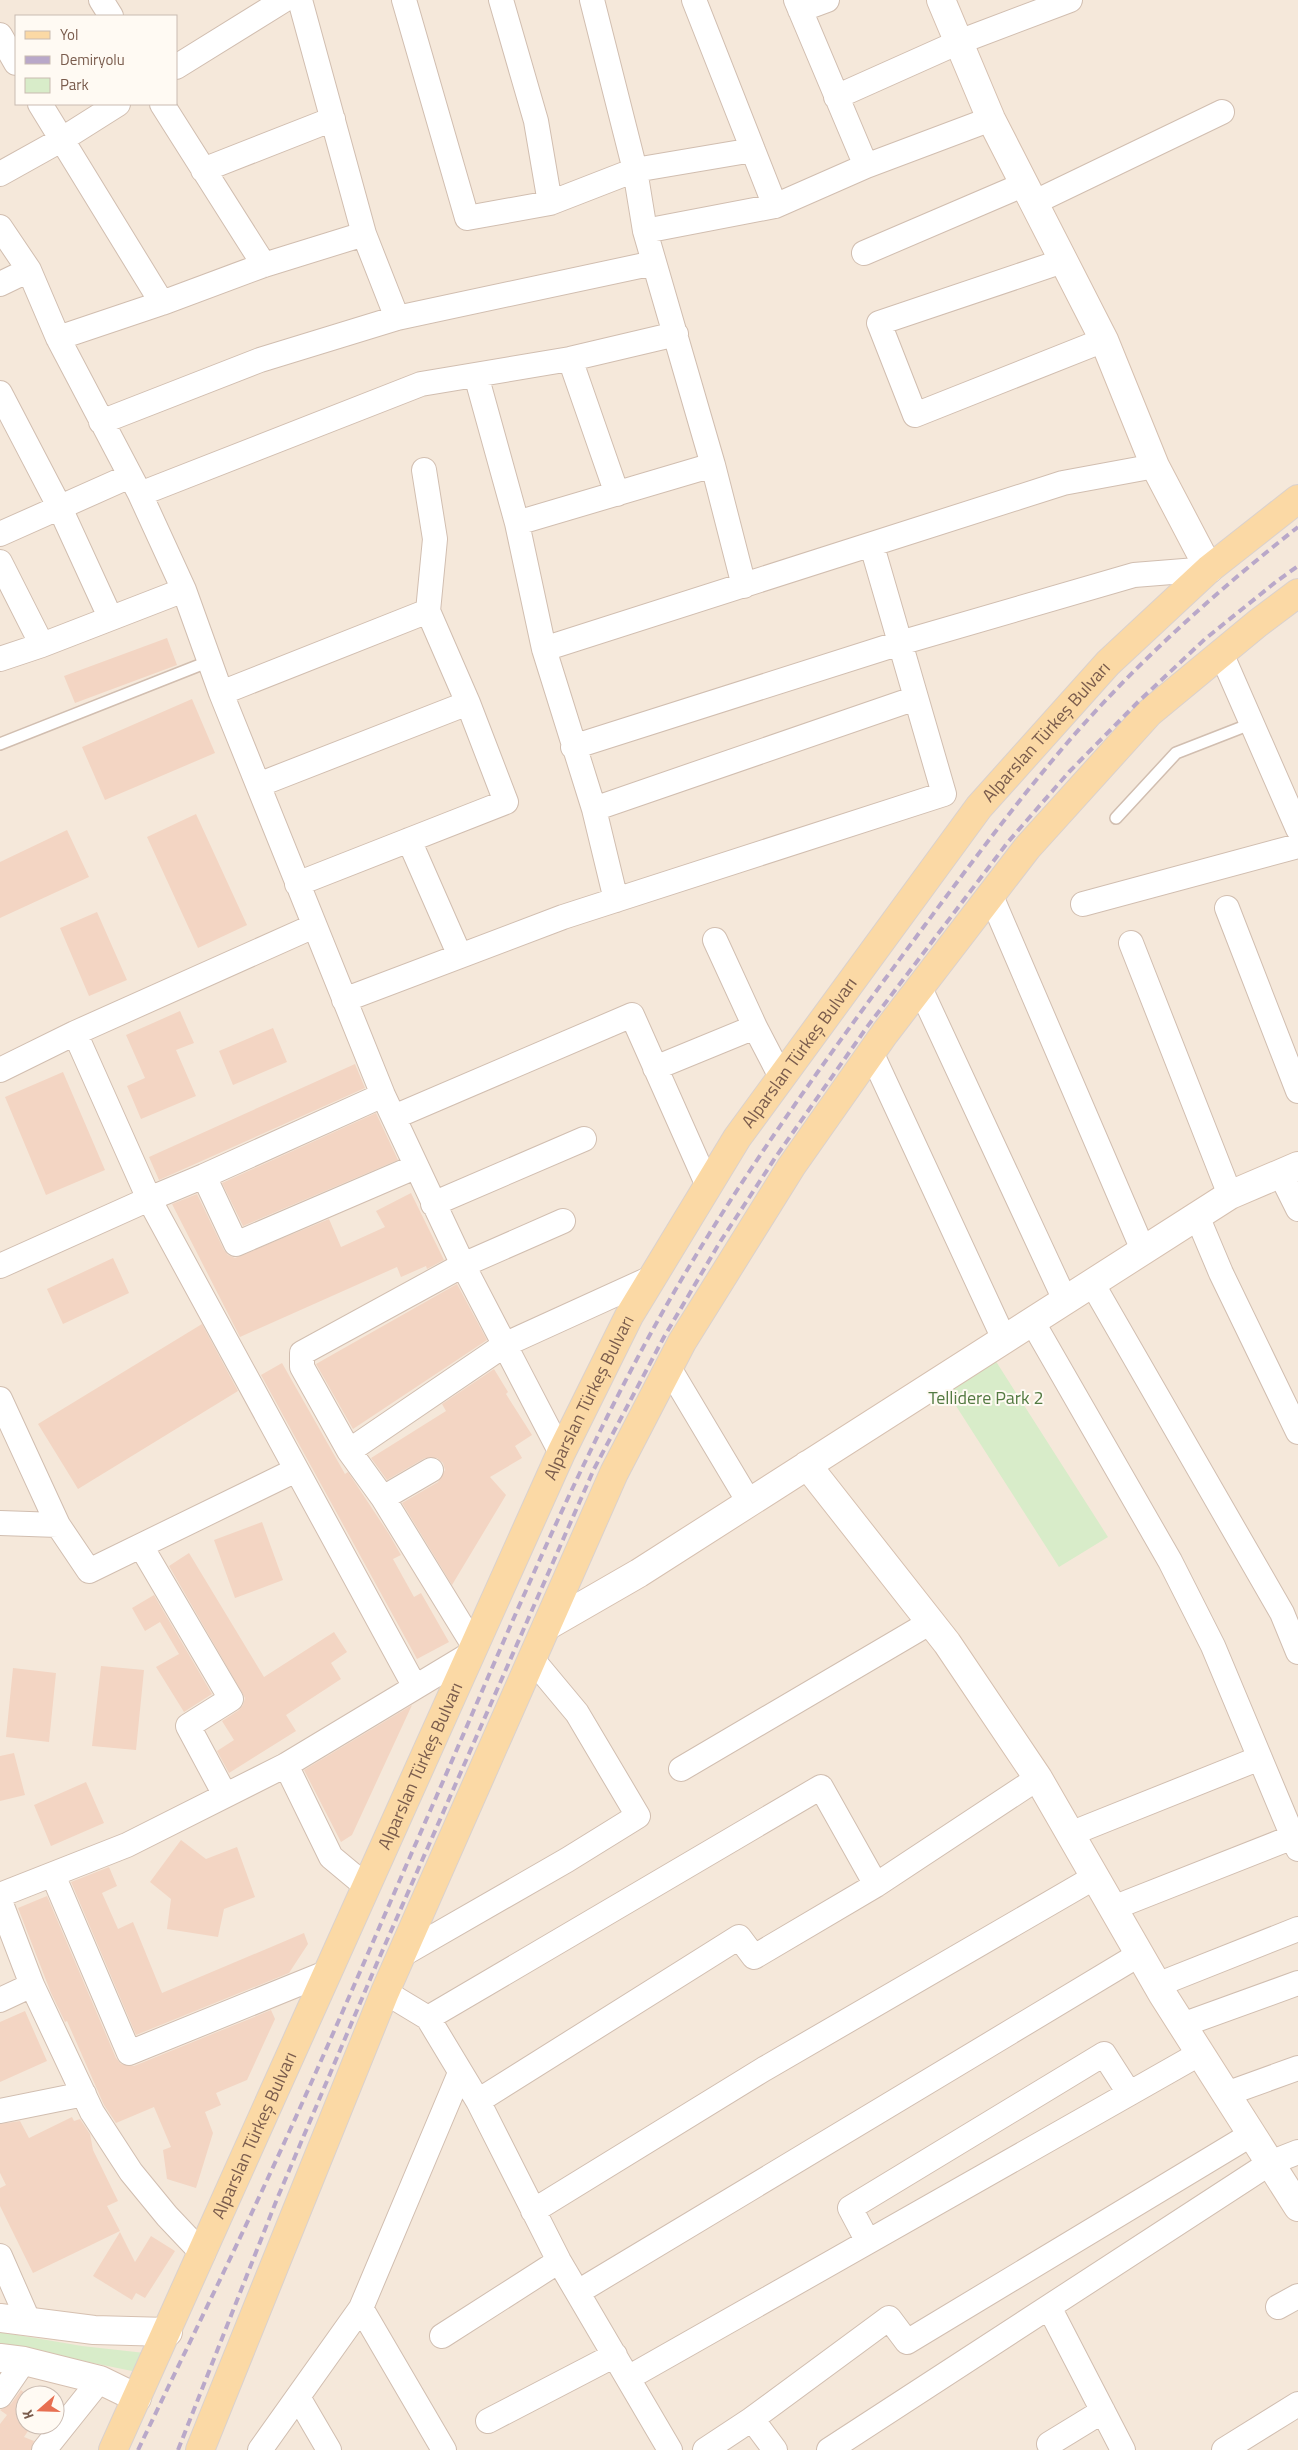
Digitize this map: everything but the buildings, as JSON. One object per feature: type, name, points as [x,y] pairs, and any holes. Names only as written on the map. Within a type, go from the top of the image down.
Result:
[{"type":"main road","points":[[941,0],[991,119],[1104,340],[1155,466],[1209,569]]},
{"type":"main road","name":"Alparslan Türkeş Bulvarı","points":[[113,2450],[168,2332],[561,1453],[628,1316],[651,1278],[737,1138],[971,818],[1108,663],[1209,569],[1298,499]]},
{"type":"main road","points":[[200,2450],[400,1956],[614,1473],[682,1342],[790,1167],[871,1052],[1027,848],[1149,714],[1221,653],[1298,593]]},
{"type":"main road","points":[[547,1626],[639,1573],[1230,1195],[1289,1170]]},
{"type":"main road","points":[[807,1465],[931,1622],[1038,1778],[1157,1985],[1199,2054],[1298,2207]]},
{"type":"main road","points":[[0,2318],[94,2330],[168,2332]]},
{"type":"main road","points":[[12,2360],[100,2380],[137,2398]]},
{"type":"street","points":[[101,0],[110,15]]},
{"type":"street","points":[[178,66],[284,0]]},
{"type":"street","points":[[300,0],[364,234],[396,318]]},
{"type":"street","points":[[404,0],[467,218],[550,203],[635,170],[753,150]]},
{"type":"street","points":[[501,0],[536,121],[550,203]]},
{"type":"street","points":[[592,0],[635,170],[645,232],[713,465],[744,586]]},
{"type":"street","points":[[694,0],[775,206]]},
{"type":"street","points":[[827,0],[798,5],[866,166]]},
{"type":"street","points":[[836,97],[958,42],[1070,0]]},
{"type":"street","points":[[0,35],[15,61]]},
{"type":"street","points":[[41,105],[162,304]]},
{"type":"street","points":[[0,174],[61,140],[116,105]]},
{"type":"street","points":[[163,105],[264,265]]},
{"type":"street","points":[[864,253],[1029,194],[1222,112]]},
{"type":"street","points":[[203,170],[332,119]]},
{"type":"street","points":[[645,232],[775,206],[866,166],[991,119]]},
{"type":"street","points":[[0,227],[29,270],[58,338],[135,485],[184,590],[221,693],[383,1095],[415,1168],[561,1453]]},
{"type":"street","points":[[58,338],[162,304],[264,265],[364,234]]},
{"type":"street","points":[[1063,261],[879,322],[915,415],[1104,340]]},
{"type":"street","points":[[101,422],[260,360],[396,318],[654,263]]},
{"type":"street","points":[[0,284],[29,270]]},
{"type":"street","points":[[0,534],[60,508],[135,485],[421,384],[570,359],[676,334]]},
{"type":"street","points":[[570,359],[617,494]]},
{"type":"street","points":[[476,375],[517,524],[544,649],[594,810],[616,900]]},
{"type":"street","points":[[0,393],[60,508],[110,617]]},
{"type":"street","points":[[517,524],[713,465]]},
{"type":"street","points":[[544,649],[872,546],[1063,483],[1155,466]]},
{"type":"street","points":[[297,884],[506,802],[468,704],[428,611],[435,539],[424,470]]},
{"type":"street","points":[[872,546],[944,794],[971,818]]},
{"type":"street","points":[[0,562],[42,645]]},
{"type":"street","points":[[573,747],[900,643],[1134,575],[1209,569]]},
{"type":"street","points":[[0,659],[42,645],[110,617],[184,590]]},
{"type":"street","points":[[221,693],[428,611]]},
{"type":"street","points":[[1221,653],[1253,723],[1291,791],[1298,829]]},
{"type":"street","points":[[594,810],[916,698]]},
{"type":"street","points":[[258,785],[468,704]]},
{"type":"street","points":[[344,1000],[616,900],[944,794]]},
{"type":"street","points":[[409,840],[460,956]]},
{"type":"street","points":[[1083,904],[1298,846]]},
{"type":"street","points":[[991,896],[1143,1250]]},
{"type":"street","points":[[1227,908],[1298,1091]]},
{"type":"street","points":[[0,1070],[75,1033],[314,926]]},
{"type":"street","points":[[715,940],[755,1027],[781,1077]]},
{"type":"street","points":[[1131,943],[1230,1195]]},
{"type":"street","points":[[920,988],[1065,1300]]},
{"type":"street","points":[[394,1117],[632,1015],[708,1186]]},
{"type":"street","points":[[655,1068],[755,1027]]},
{"type":"street","points":[[75,1033],[148,1198],[415,1687]]},
{"type":"street","points":[[871,1052],[1004,1339]]},
{"type":"street","points":[[0,1266],[148,1198],[204,1176],[383,1095]]},
{"type":"street","points":[[433,1204],[584,1139]]},
{"type":"street","points":[[204,1176],[236,1244],[415,1168]]},
{"type":"street","points":[[1289,1170],[1298,1209]]},
{"type":"street","points":[[1197,1216],[1221,1273],[1298,1432]]},
{"type":"street","points":[[0,1895],[126,1845],[225,1796],[286,1764],[473,1650],[383,1498],[349,1451],[302,1368],[302,1353],[463,1264],[563,1221]]},
{"type":"street","points":[[349,1451],[506,1344],[651,1278]]},
{"type":"street","points":[[1092,1283],[1194,1456],[1282,1612],[1298,1652]]},
{"type":"street","points":[[1032,1321],[1170,1561],[1213,1646],[1295,1843],[1113,1908]]},
{"type":"street","points":[[669,1368],[749,1502]]},
{"type":"street","points":[[0,1399],[58,1525],[90,1570],[296,1470]]},
{"type":"street","points":[[383,1498],[431,1470]]},
{"type":"street","points":[[0,1523],[58,1525]]},
{"type":"street","points":[[140,1546],[231,1699],[188,1726],[225,1796]]},
{"type":"street","points":[[681,1769],[931,1622]]},
{"type":"street","points":[[400,1956],[567,1860],[638,1816],[577,1713],[532,1659]]},
{"type":"street","points":[[1070,1834],[1260,1758]]},
{"type":"street","points":[[286,1764],[331,1857],[367,1887]]},
{"type":"street","points":[[478,2101],[739,1937],[754,1957],[876,1885],[1038,1778]]},
{"type":"street","points":[[428,2018],[821,1787],[876,1885]]},
{"type":"street","points":[[54,1875],[129,2053],[328,1972]]},
{"type":"street","points":[[533,2211],[764,2069],[1095,1877]]},
{"type":"street","points":[[0,1901],[32,1984],[92,2112],[131,2172],[167,2216],[203,2254]]},
{"type":"street","points":[[1157,1985],[1298,1928]]},
{"type":"street","points":[[578,2292],[1140,1954]]},
{"type":"street","points":[[1182,2025],[1298,1983]]},
{"type":"street","points":[[0,2000],[32,1984]]},
{"type":"street","points":[[385,1992],[428,2018],[478,2101],[559,2261],[615,2354],[661,2447]]},
{"type":"street","points":[[868,2240],[850,2208],[1104,2054],[1129,2093]]},
{"type":"street","points":[[628,2378],[868,2240],[925,2210],[1199,2054]]},
{"type":"street","points":[[1226,2094],[1298,2068]]},
{"type":"street","points":[[260,2450],[361,2308],[460,2073]]},
{"type":"street","points":[[0,2111],[84,2094]]},
{"type":"street","points":[[705,2450],[889,2318],[907,2342],[1252,2134]]},
{"type":"street","points":[[829,2450],[1270,2163],[1298,2152]]},
{"type":"street","points":[[0,2256],[29,2322]]},
{"type":"street","points":[[442,2336],[559,2261]]},
{"type":"street","points":[[1278,2307],[1298,2296]]},
{"type":"street","points":[[1049,2307],[1124,2450]]},
{"type":"street","points":[[361,2308],[444,2450]]},
{"type":"street","points":[[488,2421],[615,2354]]},
{"type":"street","points":[[0,2396],[12,2360]]},
{"type":"street","points":[[44,2450],[100,2380]]},
{"type":"street","points":[[298,2397],[330,2450]]},
{"type":"street","points":[[1224,2450],[1298,2404]]},
{"type":"street","points":[[1049,2444],[1103,2411]]},
{"type":"street","points":[[752,2418],[775,2450]]},
{"type":"lane","points":[[0,744],[210,661]]},
{"type":"lane","points":[[1116,818],[1176,753],[1253,723]]},
{"type":"shaded area","points":[[0,0],[1298,0],[1298,2450],[0,2450]]},
{"type":"green space","name":"Tellidere Park 2","points":[[990,1352],[1108,1537],[1059,1567],[942,1384]]},
{"type":"green space","points":[[0,2332],[82,2346],[145,2353],[137,2372],[0,2344]]},
{"type":"railway","points":[[138,2450],[304,2100],[562,1511],[621,1390],[682,1278],[748,1174],[817,1073],[956,884],[1051,762],[1107,698],[1168,638],[1232,581],[1298,527]]},
{"type":"railway","points":[[178,2450],[277,2199],[377,1963],[594,1469],[664,1337],[720,1242],[775,1158],[867,1027],[1008,842],[1069,772],[1138,702],[1205,639],[1298,566]]}]
